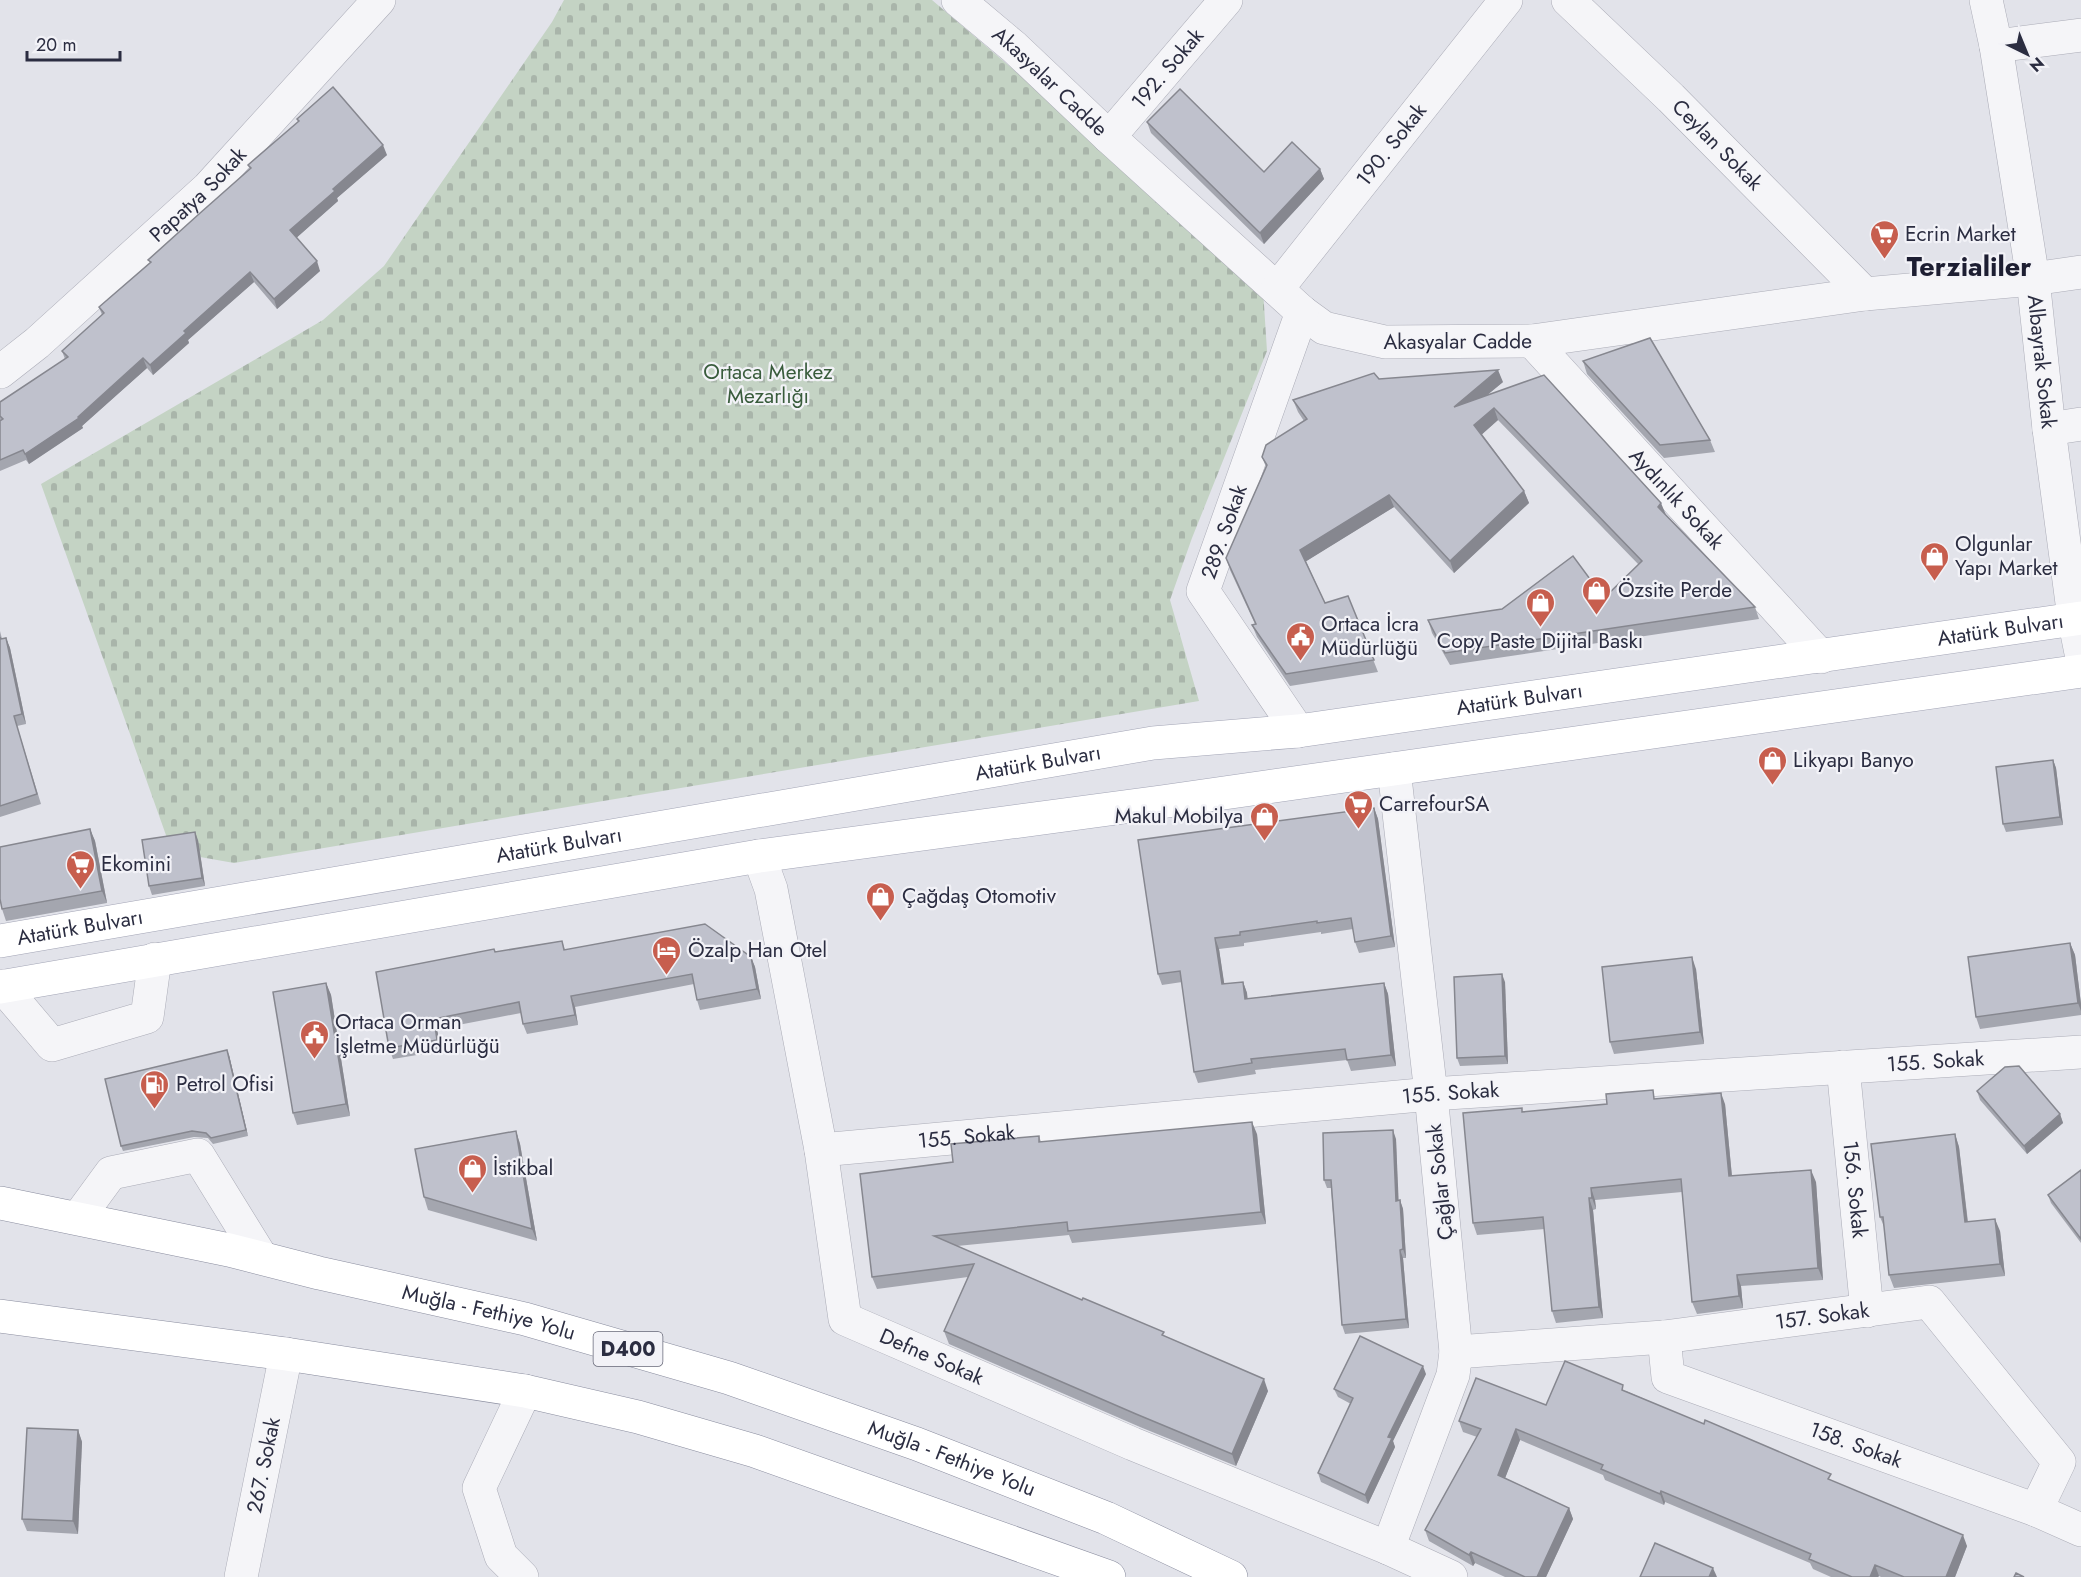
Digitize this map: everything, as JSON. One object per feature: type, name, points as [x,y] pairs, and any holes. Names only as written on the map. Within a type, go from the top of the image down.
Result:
[{"type":"main road","name":"Atatürk Bulvarı","points":[[0,941],[1153,743],[1298,731],[2078,618]]},
{"type":"main road","points":[[1,986],[759,856],[1161,802],[2081,671]]},
{"type":"main road","name":"Muğla - Fethiye Yolu","points":[[0,1203],[261,1257],[319,1273],[525,1319],[729,1378],[917,1444],[1106,1518],[1231,1577]]},
{"type":"main road","points":[[0,1316],[286,1353],[525,1391],[638,1418],[755,1451],[1109,1577]]},
{"type":"street","name":"Papatya Sokak","points":[[0,372],[37,343],[208,188],[379,0]]},
{"type":"street","name":"Akasyalar Cadde","points":[[958,0],[1014,47],[1109,137],[1302,312],[1324,328],[1385,342],[1532,341],[1865,294],[2033,279],[2081,272]]},
{"type":"street","name":"192. Sokak","points":[[1109,137],[1226,0]]},
{"type":"street","name":"190. Sokak","points":[[1277,289],[1506,0]]},
{"type":"street","name":"Ceylan Sokak","points":[[1568,0],[1679,107],[1865,294]]},
{"type":"street","name":"Albayrak Sokak","points":[[1986,0],[1996,46],[2033,279],[2049,429],[2078,618],[2081,653]]},
{"type":"street","points":[[1996,46],[2081,35]]},
{"type":"street","name":"289. Sokak","points":[[1298,731],[1203,591],[1302,312]]},
{"type":"street","name":"Aydınlık Sokak","points":[[1532,341],[1821,657]]},
{"type":"street","points":[[2049,429],[2081,424]]},
{"type":"street","name":"Çağlar Sokak","points":[[1388,1548],[1453,1375],[1456,1352],[1431,1094],[1394,769]]},
{"type":"street","name":"Defne Sokak","points":[[759,856],[771,889],[821,1150],[844,1319],[1133,1444],[1388,1548],[1451,1577]]},
{"type":"street","points":[[1,986],[52,1045],[147,1017],[155,959]]},
{"type":"street","name":"155. Sokak","points":[[821,1150],[1431,1094],[2081,1052]]},
{"type":"street","name":"156. Sokak","points":[[1843,1067],[1867,1311]]},
{"type":"street","points":[[78,1218],[111,1173],[198,1155],[261,1257]]},
{"type":"street","name":"157. Sokak","points":[[1456,1352],[1664,1337],[1929,1302],[2059,1462],[2036,1510]]},
{"type":"street","name":"158. Sokak","points":[[1664,1337],[1668,1377],[2036,1510],[2081,1530]]},
{"type":"street","name":"267. Sokak","points":[[241,1577],[286,1353]]},
{"type":"street","points":[[505,1570],[479,1488],[525,1391]]},
{"type":"green space","name":"Ortaca Merkez Mezarlığı","points":[[564,0],[932,0],[1192,222],[1262,274],[1267,351],[1192,538],[1170,600],[1199,701],[234,863],[172,852],[41,484],[323,320],[384,266],[552,22]]},
{"type":"building","points":[[333,87],[383,145],[290,230],[317,261],[274,299],[250,272],[150,365],[143,358],[79,418],[25,454],[23,450],[0,460],[0,421],[3,419],[0,416],[0,402],[68,357],[62,351],[104,313],[99,307],[151,262],[148,260],[251,168],[248,165],[299,121],[297,119]]},
{"type":"building","points":[[1180,89],[1264,172],[1292,142],[1320,169],[1260,233],[1147,122]]},
{"type":"building","points":[[1650,338],[1710,440],[1660,445],[1583,361]]},
{"type":"building","points":[[1498,370],[1454,407],[1544,375],[1661,503],[1658,507],[1755,607],[1445,653],[1428,620],[1502,609],[1573,556],[1604,598],[1642,561],[1494,408],[1474,425],[1524,491],[1450,561],[1389,495],[1300,550],[1325,603],[1348,596],[1374,660],[1286,674],[1252,625],[1256,624],[1226,558],[1267,465],[1262,457],[1266,445],[1307,419],[1293,400],[1374,373],[1379,379]]},
{"type":"building","points":[[0,637],[1,639],[6,638],[22,714],[14,716],[37,794],[0,806]]},
{"type":"building","points":[[2053,760],[2060,817],[2003,824],[1996,767]]},
{"type":"building","points":[[1374,808],[1391,936],[1355,942],[1351,918],[1240,932],[1240,935],[1215,938],[1222,984],[1243,982],[1245,999],[1384,983],[1391,1055],[1347,1060],[1345,1049],[1251,1059],[1252,1063],[1194,1072],[1180,971],[1158,974],[1138,840]]},
{"type":"building","points":[[90,829],[102,891],[2,909],[0,847]]},
{"type":"building","points":[[195,832],[202,878],[149,886],[142,840]]},
{"type":"building","points":[[705,924],[751,957],[757,989],[697,1000],[692,974],[571,996],[575,1015],[523,1024],[519,1002],[434,1019],[437,1040],[389,1048],[376,972],[494,949],[495,952],[562,941],[564,950]]},
{"type":"building","points":[[2070,943],[2078,1003],[1976,1017],[1968,957]]},
{"type":"building","points":[[1692,957],[1700,1032],[1610,1042],[1602,967]]},
{"type":"building","points":[[1502,974],[1505,1056],[1457,1058],[1454,977]]},
{"type":"building","name":"Ortaca Orman İşletme Müdürlüğü","points":[[326,983],[346,1104],[293,1113],[273,992]]},
{"type":"building","points":[[227,1050],[246,1130],[211,1138],[206,1133],[192,1131],[121,1146],[105,1079]]},
{"type":"building","points":[[2019,1066],[2060,1114],[2024,1146],[1977,1091],[2005,1067]]},
{"type":"building","points":[[1653,1090],[1654,1099],[1721,1093],[1729,1176],[1811,1170],[1818,1268],[1737,1275],[1739,1296],[1692,1302],[1681,1179],[1591,1188],[1592,1198],[1589,1198],[1599,1307],[1552,1311],[1543,1217],[1473,1223],[1463,1113],[1522,1108],[1522,1112],[1607,1104],[1606,1094]]},
{"type":"building","points":[[1252,1122],[1261,1212],[1068,1231],[1067,1222],[934,1236],[1082,1300],[1083,1298],[1164,1332],[1162,1335],[1264,1379],[1232,1454],[944,1331],[974,1264],[872,1277],[860,1174],[953,1162],[951,1144],[1039,1136],[1039,1142]]},
{"type":"building","points":[[1393,1130],[1396,1201],[1400,1200],[1403,1249],[1400,1250],[1406,1319],[1342,1325],[1331,1180],[1324,1180],[1323,1133]]},
{"type":"building","points":[[516,1131],[532,1229],[424,1197],[415,1149]]},
{"type":"building","points":[[1955,1134],[1965,1222],[1995,1219],[2000,1264],[1889,1275],[1883,1217],[1880,1217],[1871,1144]]},
{"type":"building","points":[[2081,1170],[2081,1239],[2048,1195]]},
{"type":"building","points":[[1360,1336],[1423,1366],[1388,1437],[1392,1438],[1365,1495],[1318,1473],[1353,1398],[1334,1389]]},
{"type":"building","points":[[1565,1361],[1623,1385],[1622,1390],[1704,1424],[1705,1420],[1831,1474],[1828,1479],[1963,1535],[1946,1577],[1904,1577],[1875,1565],[1870,1577],[1852,1577],[1809,1559],[1811,1554],[1661,1491],[1660,1494],[1601,1469],[1603,1465],[1516,1429],[1498,1475],[1569,1508],[1537,1577],[1525,1577],[1471,1552],[1469,1555],[1425,1530],[1481,1429],[1459,1421],[1476,1378],[1546,1405]]},
{"type":"building","points":[[27,1428],[78,1430],[73,1521],[22,1519]]},
{"type":"building","points":[[1655,1543],[1713,1568],[1709,1577],[1640,1577]]},
{"type":"place","name":"Ecrin Market","points":[[1884,260]]},
{"type":"place","name":"Olgunlar Yapı Market","points":[[1934,582]]},
{"type":"place","name":"Özsite Perde","points":[[1597,616]]},
{"type":"place","name":"Copy Paste Dijital Baskı","points":[[1540,628]]},
{"type":"place","name":"Ortaca İcra Müdürlüğü","points":[[1300,662]]},
{"type":"place","name":"Likyapı Banyo","points":[[1772,786]]},
{"type":"place","name":"CarrefourSA","points":[[1358,830]]},
{"type":"place","name":"Makul Mobilya","points":[[1264,842]]},
{"type":"place","name":"Ekomini","points":[[80,890]]},
{"type":"place","name":"Çağdaş Otomotiv","points":[[881,922]]},
{"type":"place","name":"Özalp Han Otel","points":[[667,976]]},
{"type":"place","name":"Ortaca Orman İşletme Müdürlüğü","points":[[314,1060]]},
{"type":"place","name":"Petrol Ofisi","points":[[155,1110]]},
{"type":"place","name":"İstikbal","points":[[472,1194]]},
{"type":"district","name":"Terzialiler","points":[[1969,267]]}]
